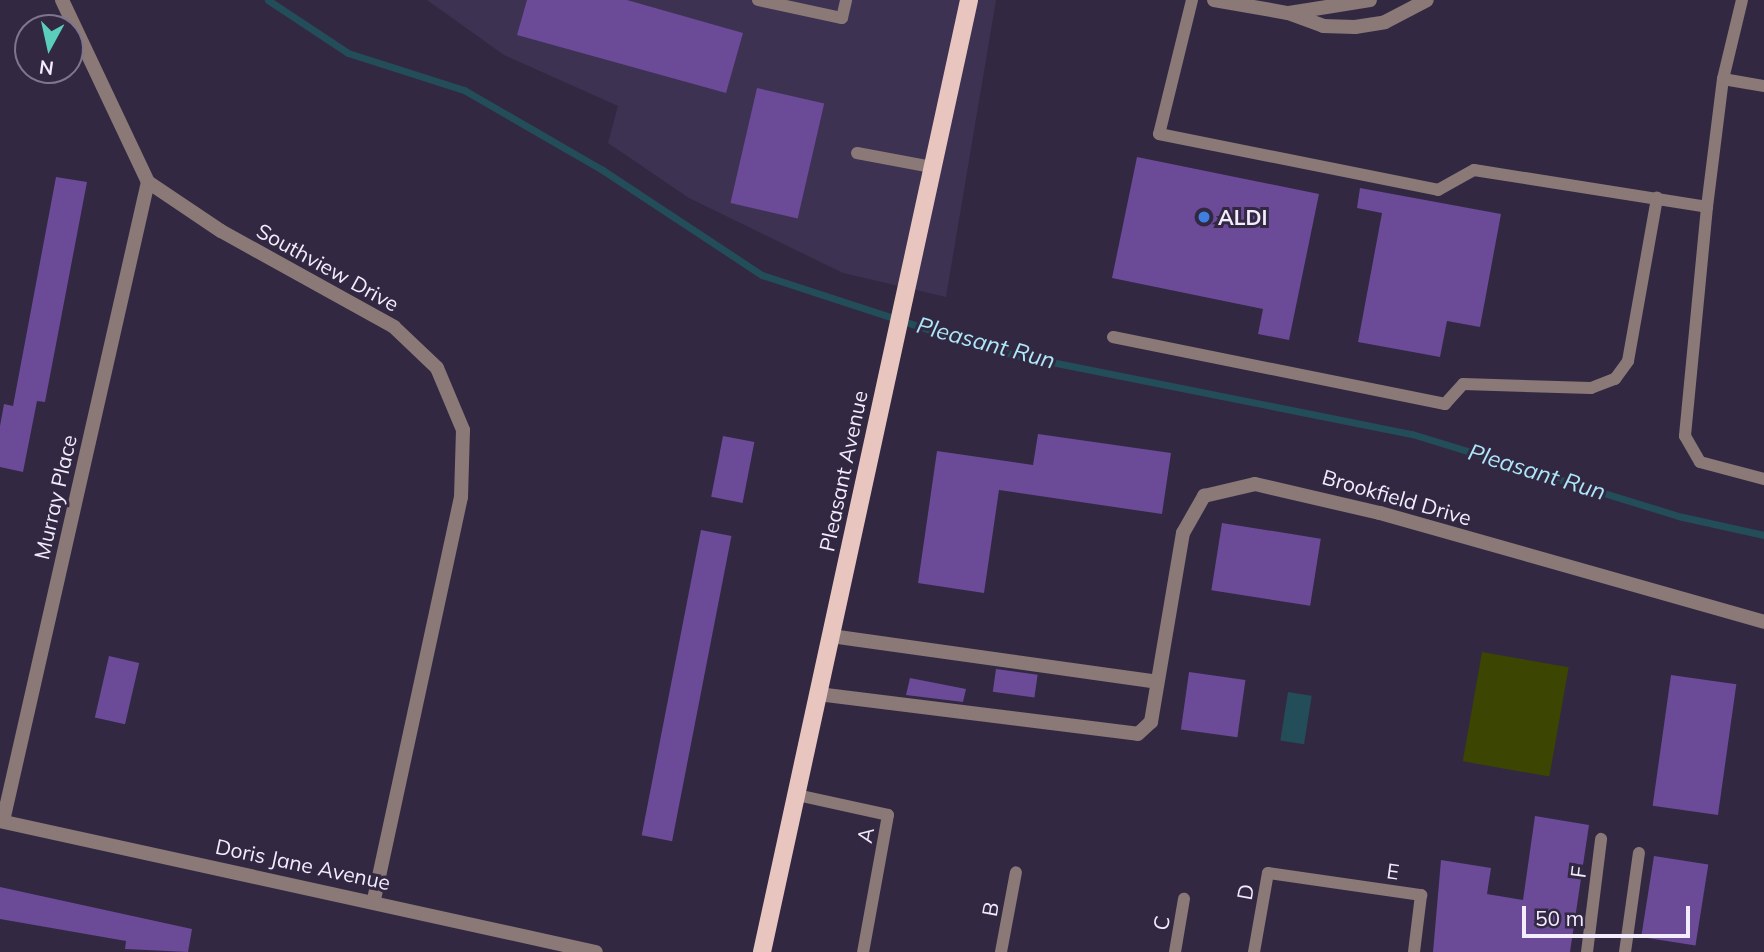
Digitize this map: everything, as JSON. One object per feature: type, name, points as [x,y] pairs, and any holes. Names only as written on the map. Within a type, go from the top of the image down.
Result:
[{"type":"main road","name":"Pleasant Avenue","points":[[761,952],[969,0]]},
{"type":"street","points":[[62,0],[148,182]]},
{"type":"street","points":[[1214,0],[1242,2],[1288,13],[1323,26],[1354,27],[1385,22],[1427,0]]},
{"type":"street","points":[[1288,13],[1370,0]]},
{"type":"street","name":"Murray Place","points":[[1,821],[148,182]]},
{"type":"street","name":"Southview Drive","points":[[148,182],[221,232],[394,327],[437,368],[463,429],[461,497],[374,901]]},
{"type":"street","name":"Brookfield Drive","points":[[818,694],[1126,735],[1145,731],[1151,722],[1183,533],[1203,496],[1233,485],[1307,493],[1764,622]]},
{"type":"street","points":[[831,636],[1157,681]]},
{"type":"street","name":"Doris Jane Avenue","points":[[1,821],[596,952]]},
{"type":"lane","points":[[758,0],[842,18],[846,0]]},
{"type":"lane","points":[[1192,0],[1159,134],[1438,190],[1474,170],[1707,207]]},
{"type":"lane","points":[[1742,0],[1723,79],[1707,207],[1685,436],[1700,463],[1764,479]]},
{"type":"lane","points":[[1723,79],[1764,86]]},
{"type":"lane","points":[[857,153],[932,167]]},
{"type":"lane","points":[[1113,337],[1445,404],[1463,384],[1591,388],[1615,379],[1628,361],[1657,198]]},
{"type":"lane","name":"A","points":[[797,795],[888,815],[863,952]]},
{"type":"lane","name":"F","points":[[1587,952],[1601,839]]},
{"type":"lane","points":[[1625,952],[1639,853]]},
{"type":"lane","name":"B","points":[[1001,952],[1016,872]]},
{"type":"lane","name":"D","points":[[1254,952],[1268,873],[1345,884]]},
{"type":"lane","name":"E","points":[[1345,884],[1421,895],[1414,952]]},
{"type":"lane","name":"C","points":[[1175,952],[1184,899]]},
{"type":"shaded area","points":[[427,0],[996,0],[946,297],[843,273],[689,198],[608,143],[618,106],[504,55]]},
{"type":"shaded area","points":[[1288,692],[1312,696],[1304,744],[1280,740]]},
{"type":"green space","points":[[1482,652],[1569,667],[1549,777],[1463,761]]},
{"type":"building","points":[[527,0],[627,0],[743,33],[726,93],[517,35]]},
{"type":"building","points":[[757,88],[824,104],[798,218],[730,203]]},
{"type":"building","points":[[1137,157],[1319,194],[1289,340],[1258,334],[1263,309],[1112,278]]},
{"type":"building","points":[[56,177],[87,182],[45,402],[37,401],[23,472],[0,467],[0,426],[4,404],[13,406]]},
{"type":"building","points":[[1360,188],[1501,214],[1480,327],[1447,321],[1440,357],[1358,342],[1382,213],[1357,208]]},
{"type":"building","points":[[1038,434],[1171,453],[1162,514],[999,490],[984,593],[918,583],[937,451],[1033,465]]},
{"type":"building","points":[[723,436],[754,442],[743,503],[711,497]]},
{"type":"building","points":[[1222,523],[1321,539],[1310,606],[1211,590]]},
{"type":"building","points":[[701,530],[731,536],[672,841],[642,835]]},
{"type":"building","points":[[109,656],[139,663],[125,724],[95,717]]},
{"type":"building","points":[[996,669],[1038,675],[1034,698],[993,692]]},
{"type":"building","points":[[1189,672],[1245,680],[1237,737],[1181,729]]},
{"type":"building","points":[[1671,675],[1736,684],[1718,815],[1653,806]]},
{"type":"building","points":[[910,678],[966,689],[963,702],[906,695]]},
{"type":"building","points":[[1535,816],[1589,825],[1570,952],[1433,952],[1441,860],[1491,868],[1487,894],[1523,900]]},
{"type":"building","points":[[1654,856],[1708,865],[1695,946],[1641,937]]},
{"type":"building","points":[[0,887],[192,929],[188,952],[125,949],[126,941],[0,919]]},
{"type":"waterway","name":"Pleasant Run","points":[[268,0],[348,53],[464,90],[601,169],[762,275],[991,350],[1412,434],[1678,516],[1764,535]]},
{"type":"place","name":"ALDI","points":[[1204,217]]}]
